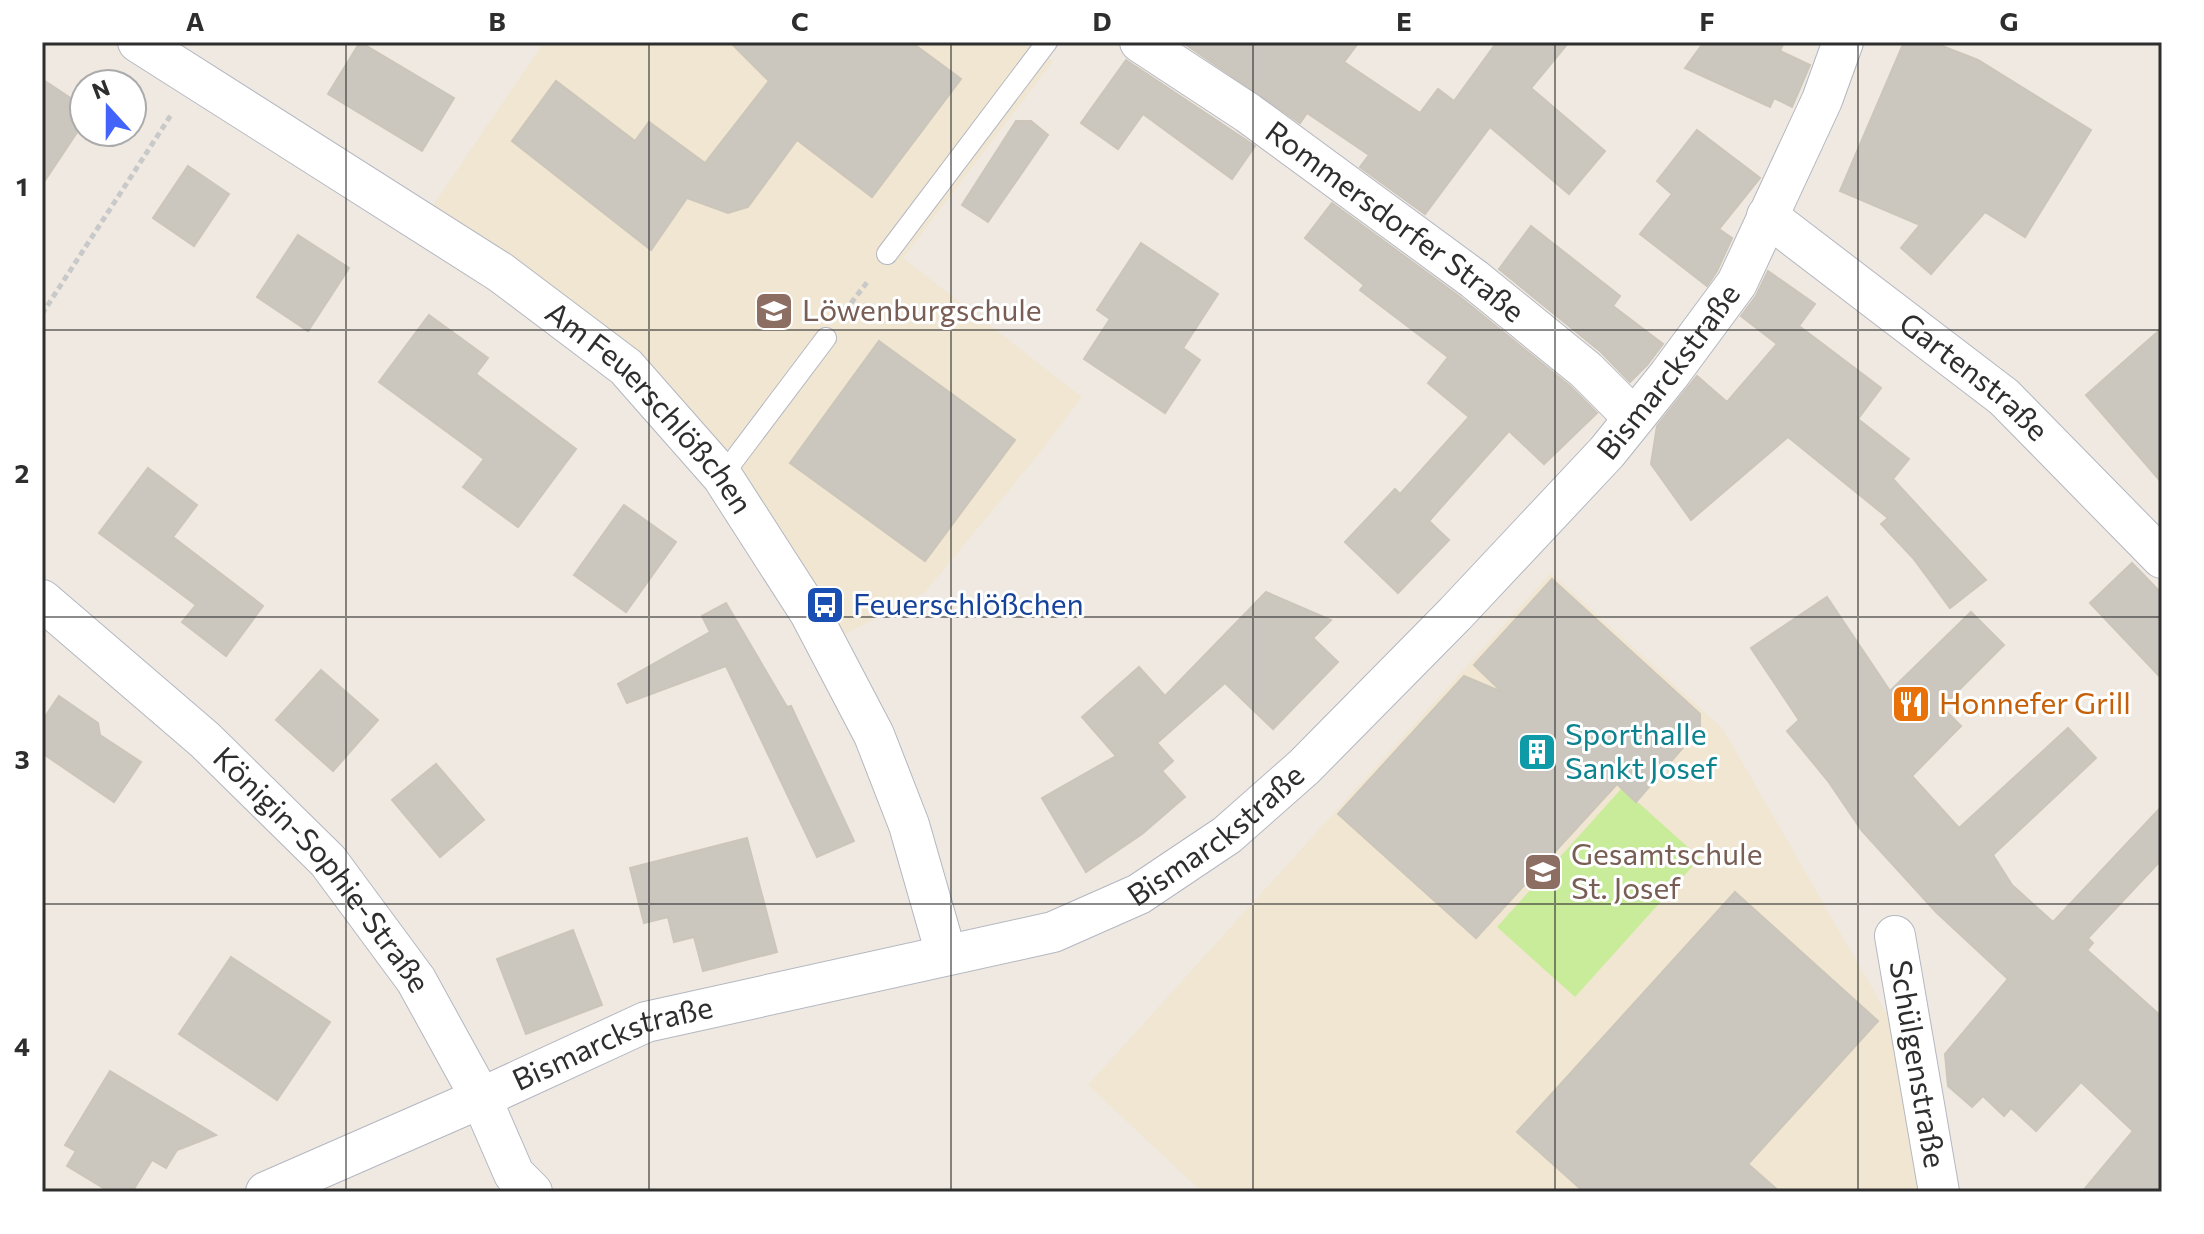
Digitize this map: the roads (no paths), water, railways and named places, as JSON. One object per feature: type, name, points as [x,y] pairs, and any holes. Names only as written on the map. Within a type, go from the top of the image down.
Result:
[{"type":"street","name":"Am Feuerschlößchen","points":[[138,42],[500,272],[626,367],[722,476],[810,613],[874,735],[909,825],[946,954]]},
{"type":"street","name":"Rommersdorfer Straße","points":[[1140,42],[1248,113],[1474,279],[1586,370],[1634,418]]},
{"type":"street","name":"Bismarckstraße","points":[[266,1192],[646,1022],[1053,932],[1139,894],[1227,835],[1304,767],[1455,614],[1607,452],[1710,323],[1737,283],[1822,100],[1843,42]]},
{"type":"street","name":"Gartenstraße","points":[[1767,216],[2004,397],[2162,558]]},
{"type":"street","name":"Königin-Sophie-Straße","points":[[42,600],[205,740],[328,861],[416,980],[481,1098],[514,1174],[532,1192]]},
{"type":"street","name":"Schülgenstraße","points":[[1895,936],[1939,1192]]},
{"type":"lane","points":[[887,254],[1047,42]]},
{"type":"lane","points":[[722,476],[826,338]]},
{"type":"place","name":"Löwenburgschule","points":[[774,311]]},
{"type":"place","name":"Feuerschlößchen","points":[[825,605]]},
{"type":"place","name":"Honnefer Grill","points":[[1911,704]]},
{"type":"place","name":"Sporthalle Sankt Josef","points":[[1537,752]]},
{"type":"place","name":"Gesamtschule St. Josef","points":[[1543,872]]}]
